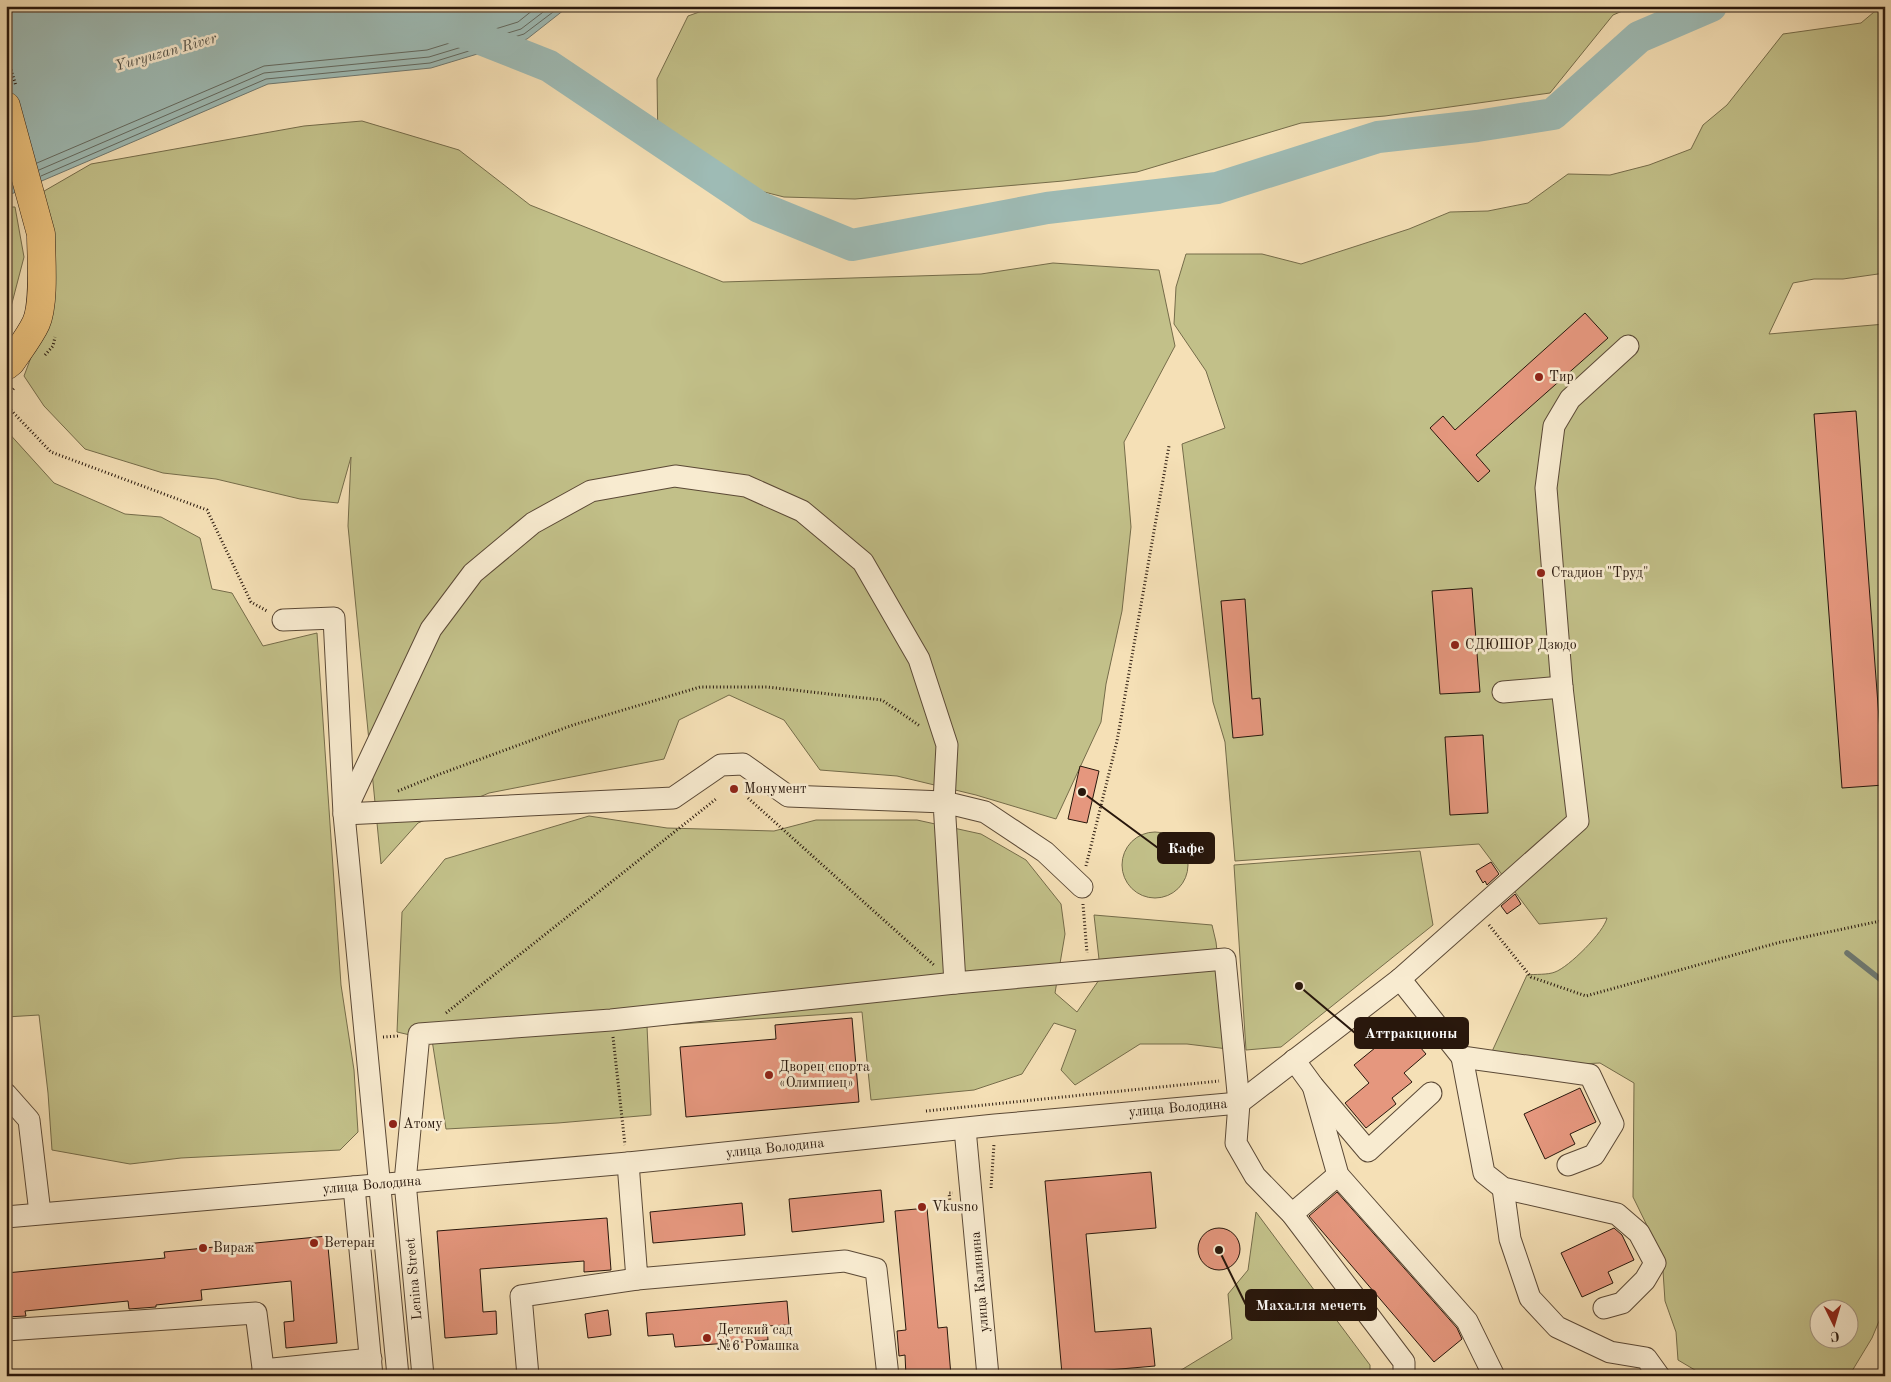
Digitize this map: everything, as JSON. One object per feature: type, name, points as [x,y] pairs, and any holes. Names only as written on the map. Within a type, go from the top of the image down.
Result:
[{"type":"main road","points":[[6,106],[41,234],[41,294],[36,322],[11,362],[6,366]]},
{"type":"street","points":[[1503,692],[1562,687],[1546,488],[1554,426],[1570,399],[1628,346]]},
{"type":"street","points":[[344,814],[431,629],[473,573],[533,523],[591,492],[675,476],[746,486],[802,511],[863,562],[919,659],[947,745],[944,802],[955,983]]},
{"type":"street","points":[[283,620],[334,618],[344,814],[398,1376]]},
{"type":"street","name":"улица Володина","points":[[6,1216],[628,1163],[995,1125],[1240,1103],[1400,979],[1476,909],[1578,821],[1562,687]]},
{"type":"street","points":[[344,814],[673,798],[721,765],[743,764],[788,796],[944,802],[985,812],[1045,852],[1082,887]]},
{"type":"street","points":[[419,1034],[610,1020],[955,983],[1225,959],[1242,1133],[1236,1143],[1255,1176],[1292,1214],[1404,1362],[1404,1376]]},
{"type":"street","points":[[1400,979],[1462,1057],[1484,1173],[1503,1188],[1617,1214],[1638,1233],[1655,1263],[1645,1280],[1622,1303],[1604,1308]]},
{"type":"street","name":"Lenina Street","points":[[419,1034],[405,1182],[423,1376]]},
{"type":"street","points":[[1462,1057],[1590,1075],[1613,1124],[1594,1155],[1568,1165]]},
{"type":"street","points":[[1294,1060],[1313,1086],[1368,1151],[1431,1094]]},
{"type":"street","points":[[1313,1086],[1338,1175],[1468,1321],[1494,1376]]},
{"type":"street","points":[[6,1094],[29,1120],[40,1213]]},
{"type":"street","name":"улица Калинина","points":[[965,1129],[988,1376]]},
{"type":"street","points":[[628,1163],[637,1279]]},
{"type":"street","points":[[1292,1214],[1338,1175]]},
{"type":"street","points":[[6,1330],[256,1313],[264,1373],[371,1367],[354,1186]]},
{"type":"street","points":[[1503,1188],[1510,1239],[1530,1298],[1557,1327],[1610,1352],[1646,1358],[1659,1376]]},
{"type":"street","points":[[528,1376],[521,1296],[637,1279],[845,1261],[876,1270],[888,1376]]},
{"type":"path","points":[[6,405],[51,452],[207,510],[251,602],[283,620]]},
{"type":"path","points":[[1089,971],[1082,887],[1116,741],[1169,446]]},
{"type":"path","points":[[396,792],[573,724],[700,687],[767,686],[882,700],[947,745]]},
{"type":"path","points":[[748,798],[955,983]]},
{"type":"path","points":[[365,1039],[419,1034],[716,799]]},
{"type":"path","points":[[1476,909],[1531,977],[1586,996],[1777,943],[1885,920]]},
{"type":"path","points":[[610,1020],[628,1163]]},
{"type":"path","points":[[991,1190],[995,1125],[993,1104]]},
{"type":"shaded area","points":[[716,6],[1634,6],[1613,15],[1550,93],[1385,116],[1301,123],[1137,172],[1063,181],[855,199],[784,197],[709,178],[658,148],[657,79],[688,16]]},
{"type":"shaded area","points":[[1885,7],[1885,273],[1843,279],[1814,279],[1793,283],[1769,334],[1885,324],[1885,1307],[1872,1338],[1849,1376],[1705,1376],[1678,1360],[1676,1332],[1665,1301],[1662,1256],[1633,1197],[1634,1083],[1600,1063],[1484,1069],[1527,975],[1549,974],[1561,969],[1593,940],[1600,932],[1607,918],[1539,924],[1479,844],[1235,861],[1225,742],[1213,702],[1182,444],[1225,428],[1206,371],[1174,324],[1176,287],[1186,254],[1262,254],[1301,264],[1409,229],[1450,212],[1488,211],[1528,203],[1568,174],[1610,175],[1649,165],[1691,149],[1703,125],[1727,105],[1783,34],[1861,23],[1874,12]]},
{"type":"shaded area","points":[[362,121],[459,150],[530,205],[723,282],[981,274],[1053,263],[1159,270],[1175,346],[1124,442],[1131,527],[1122,611],[1106,684],[1101,722],[1056,819],[976,795],[897,776],[820,770],[784,720],[729,695],[679,720],[664,759],[489,793],[418,823],[381,864],[348,526],[351,457],[338,503],[300,499],[216,479],[163,473],[85,449],[44,406],[24,376],[36,344],[39,194],[91,164],[304,126]]},
{"type":"shaded area","points":[[6,207],[15,207],[24,257],[6,326]]},
{"type":"shaded area","points":[[6,430],[54,483],[125,514],[161,517],[200,538],[212,589],[232,593],[263,646],[317,633],[341,985],[354,1070],[358,1132],[340,1150],[181,1158],[130,1164],[52,1150],[39,1015],[6,1017]]},
{"type":"shaded area","points":[[589,816],[667,828],[774,831],[816,820],[917,820],[981,834],[1026,860],[1061,904],[1065,934],[1055,993],[1077,1012],[1101,977],[1094,915],[1212,925],[1216,942],[1228,1049],[1187,1044],[1140,1044],[1075,1085],[1061,1070],[1076,1030],[1054,1023],[1022,1074],[974,1090],[871,1100],[862,1012],[647,1026],[651,1115],[558,1123],[446,1129],[432,1040],[397,1032],[402,912],[445,859]]},
{"type":"shaded area","points":[[1155,832],[1168,834],[1178,842],[1186,852],[1188,865],[1186,878],[1178,888],[1168,896],[1155,898],[1142,896],[1132,888],[1124,878],[1122,865],[1124,852],[1132,842],[1142,834]]},
{"type":"shaded area","points":[[1420,851],[1433,925],[1281,1047],[1246,1050],[1234,865]]},
{"type":"shaded area","points":[[1256,1212],[1370,1365],[1370,1376],[1165,1376],[1173,1375],[1232,1339],[1228,1294],[1248,1270]]},
{"type":"water","name":"Yuryuzan River","points":[[6,6],[569,6],[527,39],[431,68],[268,84],[6,195]]},
{"type":"building","name":"Тир","points":[[1585,313],[1608,338],[1476,455],[1490,471],[1478,482],[1430,428],[1443,416],[1455,430]]},
{"type":"building","points":[[1856,411],[1884,785],[1842,788],[1814,414]]},
{"type":"building","points":[[1472,588],[1480,692],[1440,694],[1432,591]]},
{"type":"building","points":[[1245,599],[1252,699],[1260,698],[1263,735],[1233,738],[1221,601]]},
{"type":"building","points":[[1483,735],[1488,813],[1450,815],[1445,737]]},
{"type":"building","points":[[1080,766],[1099,771],[1087,823],[1068,819]]},
{"type":"building","points":[[1491,862],[1499,874],[1487,885],[1485,881],[1483,883],[1476,871]]},
{"type":"building","points":[[1515,894],[1521,904],[1507,914],[1501,906]]},
{"type":"building","name":"Дворец спорта «Олимпиец»","points":[[852,1018],[859,1102],[686,1117],[680,1047],[776,1039],[775,1025]]},
{"type":"building","points":[[1402,1026],[1426,1054],[1404,1073],[1412,1082],[1392,1098],[1396,1104],[1366,1128],[1345,1103],[1369,1083],[1354,1065]]},
{"type":"building","points":[[1580,1088],[1596,1122],[1570,1134],[1575,1144],[1545,1159],[1524,1114]]},
{"type":"building","points":[[1151,1172],[1156,1228],[1086,1234],[1095,1332],[1151,1328],[1155,1366],[1062,1374],[1045,1181]]},
{"type":"building","points":[[881,1190],[884,1222],[792,1232],[789,1199]]},
{"type":"building","points":[[1337,1192],[1457,1328],[1462,1339],[1434,1362],[1309,1216]]},
{"type":"building","points":[[742,1203],[745,1235],[653,1243],[650,1212]]},
{"type":"building","points":[[927,1208],[938,1328],[947,1327],[951,1376],[906,1376],[905,1355],[899,1356],[897,1331],[906,1330],[895,1211]]},
{"type":"building","points":[[607,1218],[611,1270],[584,1272],[584,1261],[480,1269],[483,1312],[496,1311],[497,1334],[445,1338],[437,1231]]},
{"type":"building","points":[[1219,1228],[1234,1234],[1240,1249],[1234,1264],[1219,1270],[1204,1264],[1198,1249],[1204,1234]]},
{"type":"building","points":[[1614,1228],[1622,1235],[1634,1260],[1608,1272],[1613,1283],[1582,1297],[1561,1253]]},
{"type":"building","points":[[327,1236],[337,1343],[286,1348],[284,1322],[294,1321],[291,1281],[201,1290],[202,1300],[156,1305],[156,1307],[129,1309],[128,1301],[25,1311],[26,1316],[6,1317],[6,1273],[165,1258],[164,1252]]},
{"type":"building","points":[[787,1301],[789,1325],[767,1326],[768,1340],[675,1347],[673,1334],[648,1336],[646,1313]]},
{"type":"building","points":[[608,1310],[611,1335],[588,1338],[585,1314]]},
{"type":"waterway","points":[[397,6],[549,66],[759,207],[852,245],[1047,208],[1217,188],[1378,137],[1477,126],[1553,114],[1639,37],[1711,6]]},
{"type":"waterway","points":[[1847,953],[1885,983]]},
{"type":"place","name":"Тир","points":[[1539,377]]},
{"type":"place","name":"Стадион \"Труд\"","points":[[1541,573]]},
{"type":"place","name":"СДЮШОР Дзюдо","points":[[1455,645]]},
{"type":"place","name":"Монумент","points":[[734,789]]},
{"type":"place","name":"Кафе","points":[[1082,792]]},
{"type":"place","name":"Аттракционы","points":[[1299,986]]},
{"type":"place","name":"Дворец спорта «Олимпиец»","points":[[769,1075]]},
{"type":"place","name":"Атому","points":[[393,1124]]},
{"type":"place","name":"Vkusno","points":[[922,1207]]},
{"type":"place","name":"Ветеран","points":[[314,1243]]},
{"type":"place","name":"Вираж","points":[[203,1248]]},
{"type":"place","name":"Махалля мечеть","points":[[1219,1250]]},
{"type":"place","name":"Детский сад №6 Ромашка","points":[[707,1338]]}]
